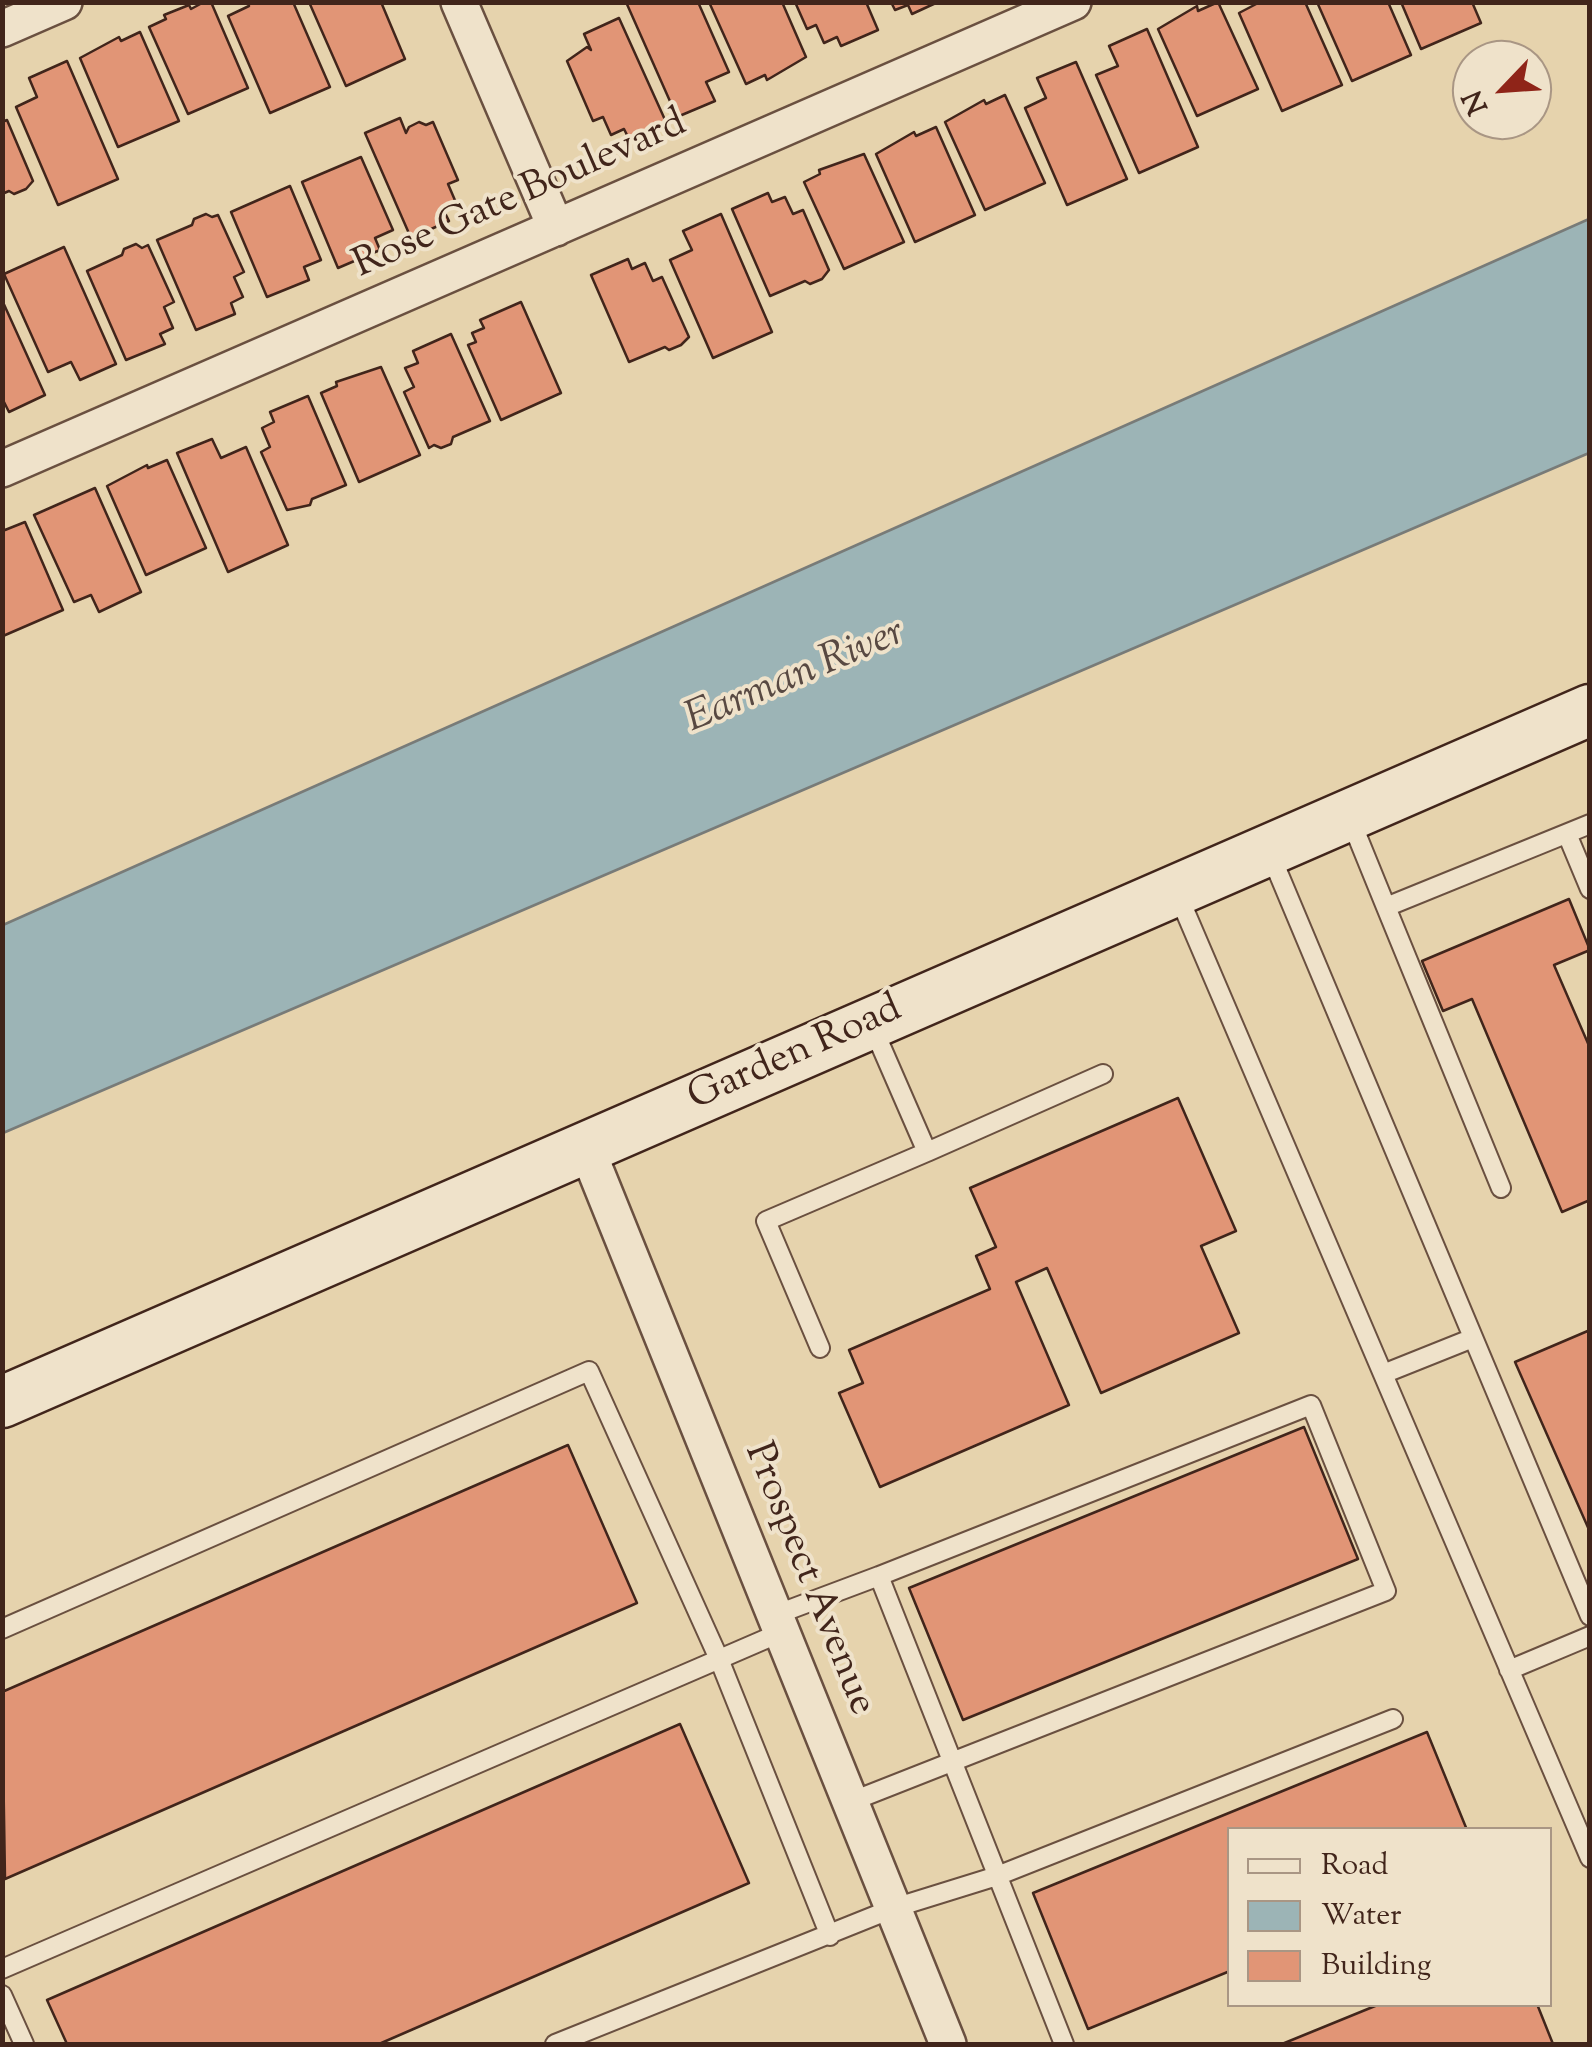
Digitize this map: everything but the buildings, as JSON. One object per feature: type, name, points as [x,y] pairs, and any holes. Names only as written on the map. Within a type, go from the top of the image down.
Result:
[{"type":"street","points":[[2,30],[64,2]]},
{"type":"street","points":[[459,2],[556,228]]},
{"type":"street","name":"Rose Gate Boulevard","points":[[2,469],[1073,2]]},
{"type":"street","name":"Garden Road","points":[[2,1402],[1590,710]]},
{"type":"street","name":"Prospect Avenue","points":[[586,1148],[894,1908],[940,2042]]},
{"type":"lane","points":[[1349,815],[1502,1188]]},
{"type":"lane","points":[[1386,907],[1590,824]]},
{"type":"lane","points":[[1567,834],[1590,888]]},
{"type":"lane","points":[[1269,850],[1590,1616]]},
{"type":"lane","points":[[1176,890],[1590,1858]]},
{"type":"lane","points":[[871,1023],[928,1152]]},
{"type":"lane","points":[[820,1348],[766,1221],[1103,1074]]},
{"type":"lane","points":[[1383,1374],[1472,1338]]},
{"type":"lane","points":[[2,1630],[589,1370],[719,1659],[830,1936]]},
{"type":"lane","points":[[2,1969],[719,1659],[778,1623],[878,1576],[1312,1405],[1386,1591],[850,1802]]},
{"type":"lane","points":[[878,1576],[1064,2044]]},
{"type":"lane","points":[[1510,1670],[1590,1636]]},
{"type":"lane","points":[[555,2044],[894,1908],[997,1876],[1392,1719]]},
{"type":"lane","points":[[2,1995],[24,2044]]},
{"type":"water","name":"Earman River","points":[[1589,219],[1589,453],[3,1133],[3,925]]}]
